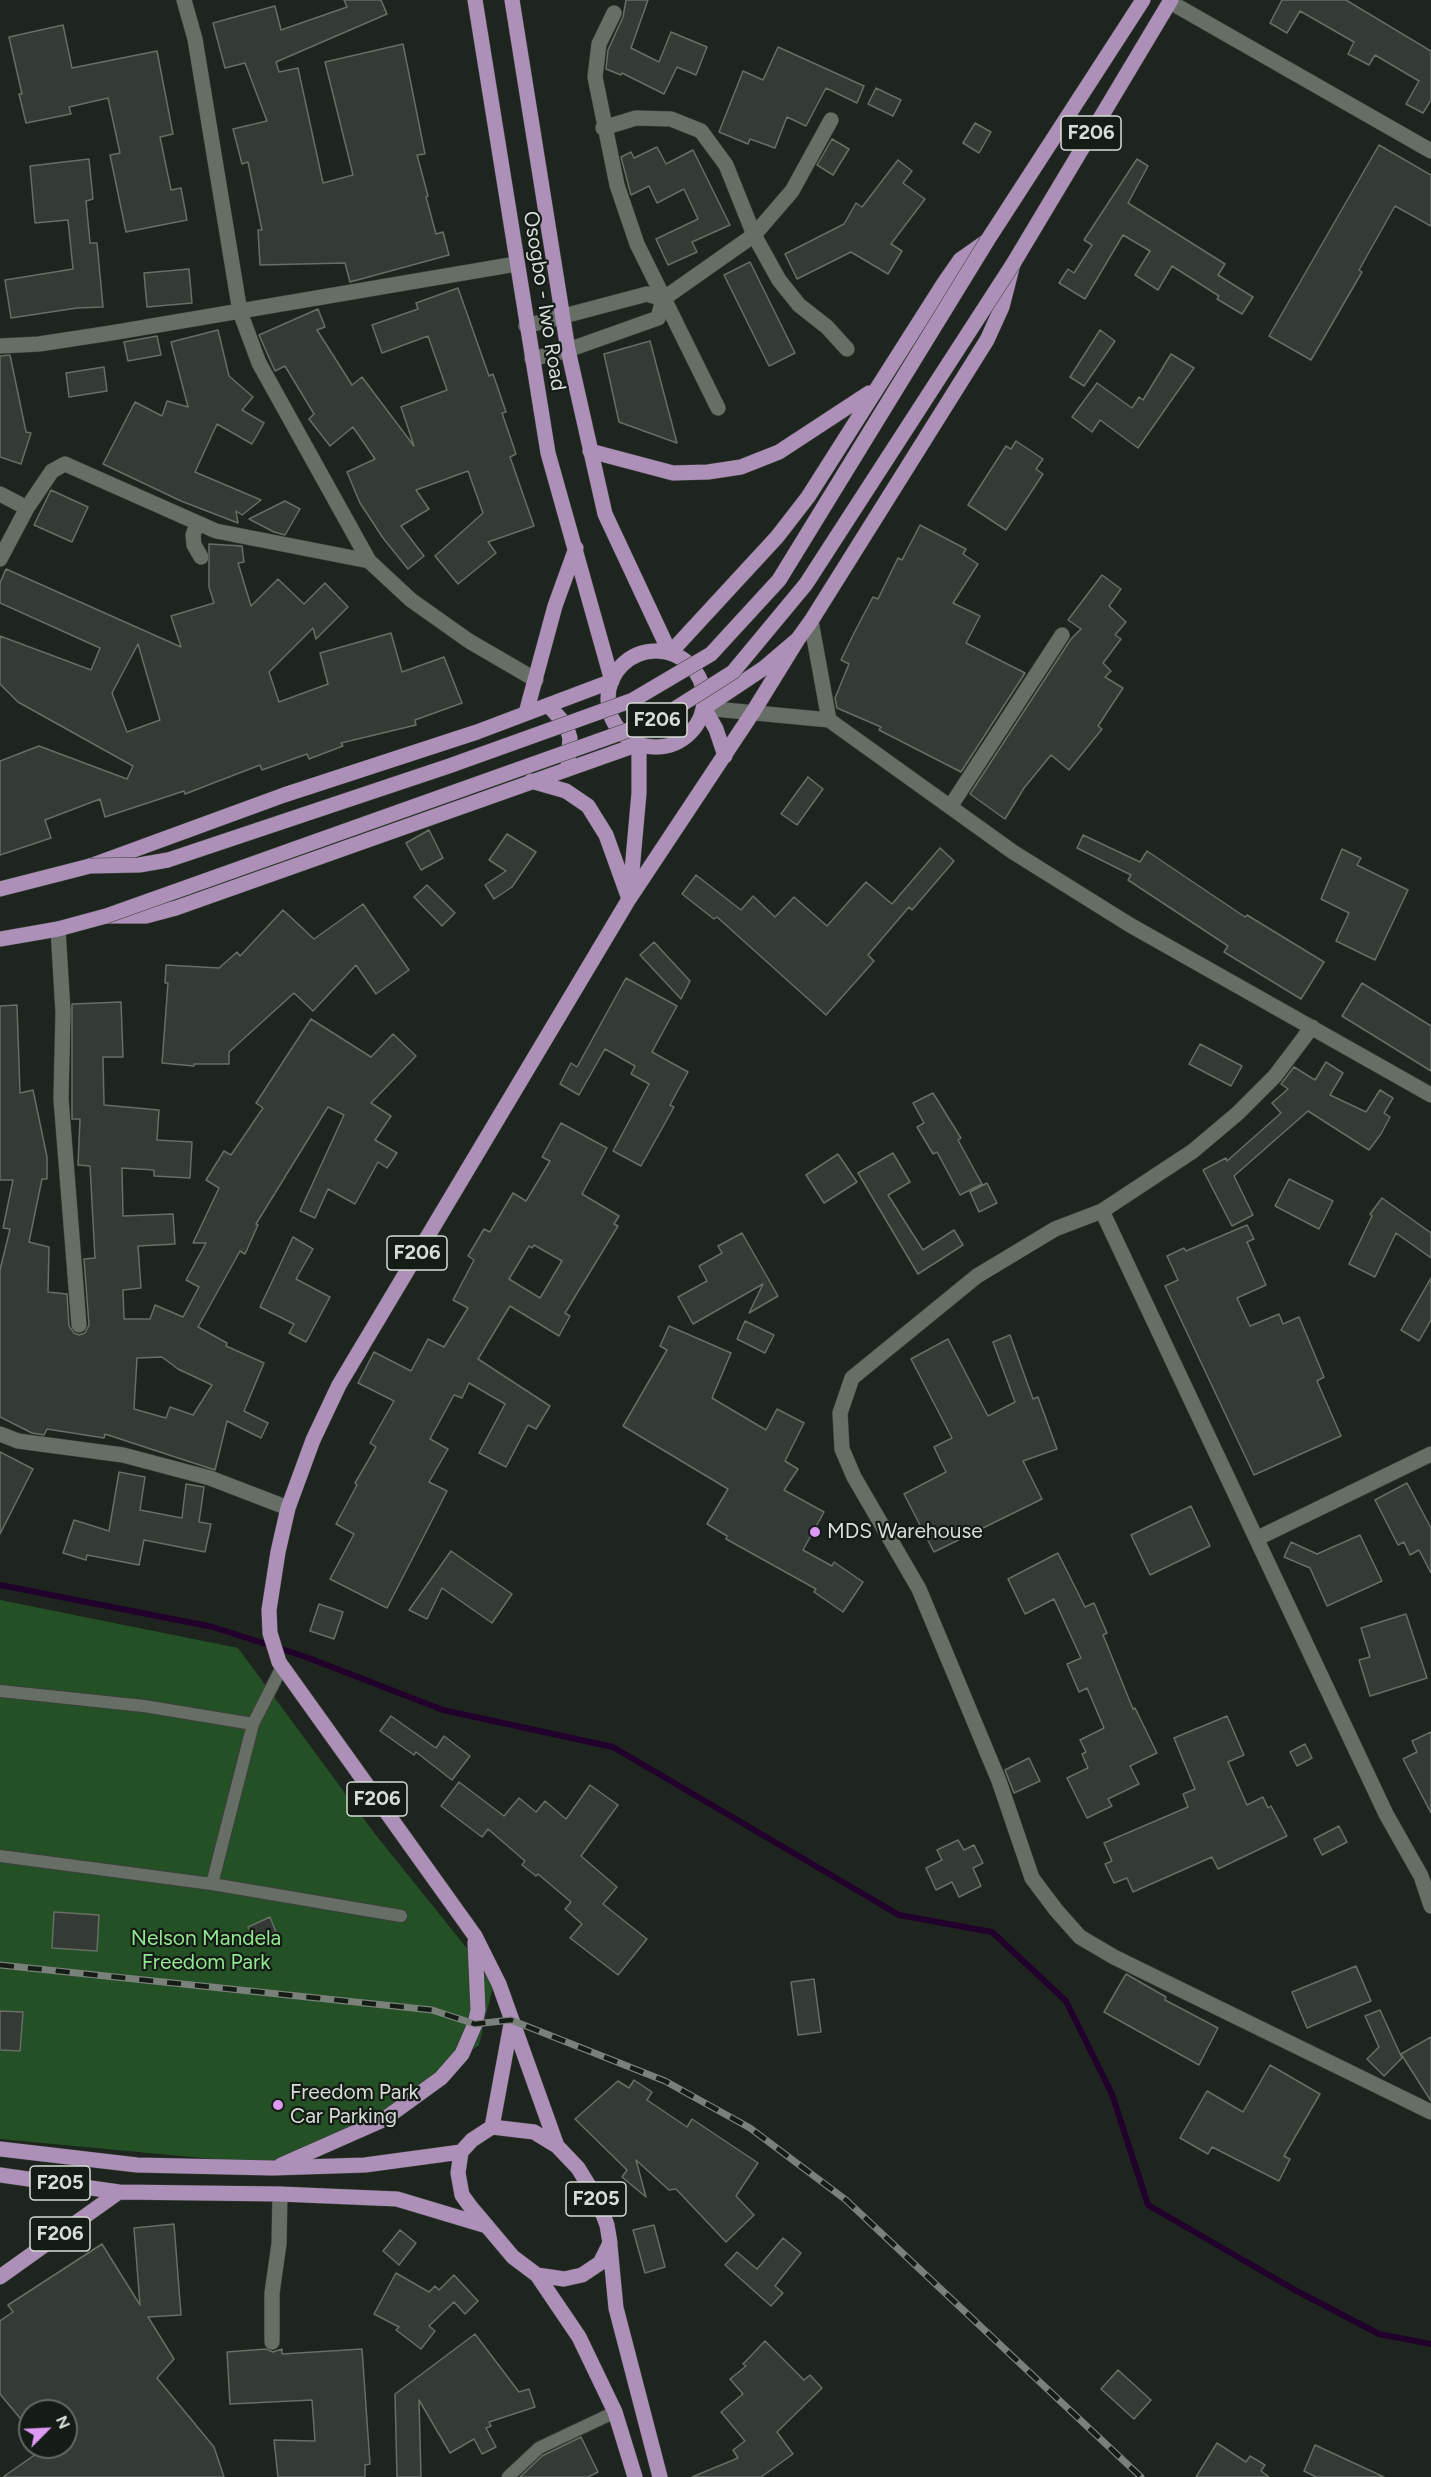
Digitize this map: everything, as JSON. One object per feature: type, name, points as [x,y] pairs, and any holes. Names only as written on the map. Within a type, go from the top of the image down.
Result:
[{"type":"main road","name":"Osogbo - Iwo Road","points":[[475,0],[548,453],[612,681]]},
{"type":"main road","name":"Osogbo - Iwo Road","points":[[513,0],[568,350],[605,514],[670,653]]},
{"type":"main road","name":"F206","points":[[90,866],[140,865],[168,860],[449,766],[633,700],[711,654],[779,580],[987,241],[1143,0]]},
{"type":"main road","name":"F206","points":[[106,916],[657,720],[733,672],[806,584],[1013,264],[1171,1]]},
{"type":"main road","points":[[670,653],[777,537],[808,497],[874,390],[960,260],[987,241]]},
{"type":"main road","points":[[704,708],[764,668],[798,639],[811,621],[987,340],[1002,307],[1013,264]]},
{"type":"main road","points":[[590,451],[673,473],[708,472],[741,467],[779,452],[874,390]]},
{"type":"main road","points":[[526,713],[555,606],[576,548]]},
{"type":"main road","name":"F206","points":[[557,2146],[511,2024],[499,1984],[475,1936],[280,1664],[270,1633],[269,1610],[278,1552],[288,1508],[313,1440],[339,1385],[629,899],[753,712],[798,639]]},
{"type":"main road","points":[[653,651],[670,653],[683,659],[697,674],[704,694],[704,708],[699,721],[680,741],[660,747],[639,744],[623,734],[612,718],[608,699],[612,681],[621,666],[635,655],[653,651]]},
{"type":"main road","points":[[0,889],[90,866],[284,795],[526,713],[612,681]]},
{"type":"main road","points":[[548,705],[566,725],[570,738],[566,768]]},
{"type":"main road","points":[[704,708],[716,729],[724,756]]},
{"type":"main road","points":[[0,939],[58,929],[106,916],[146,916],[176,908],[639,744]]},
{"type":"main road","points":[[629,899],[639,793],[639,744]]},
{"type":"main road","points":[[531,781],[566,791],[588,806],[606,835],[629,899]]},
{"type":"main road","points":[[273,2168],[383,2120],[441,2078],[462,2054],[469,2042],[478,2010],[475,1936]]},
{"type":"main road","name":"F206","points":[[492,2127],[511,2024]]},
{"type":"main road","points":[[492,2127],[472,2140],[461,2152],[458,2173],[462,2194],[513,2257],[537,2275],[579,2337],[615,2412],[635,2477]]},
{"type":"main road","name":"F205","points":[[492,2127],[534,2132],[557,2146],[578,2168],[597,2199],[607,2225],[616,2308],[660,2477]]},
{"type":"main road","name":"F205","points":[[0,2149],[137,2164],[273,2168],[365,2165],[461,2152]]},
{"type":"main road","name":"F205","points":[[0,2175],[119,2192],[280,2194],[397,2199],[487,2226]]},
{"type":"main road","name":"F206","points":[[0,2277],[119,2192]]},
{"type":"main road","name":"F205","points":[[537,2275],[564,2279],[582,2275],[600,2263],[610,2243]]},
{"type":"street","points":[[184,0],[195,39],[240,312],[259,363],[369,561],[421,607],[469,641],[536,680]]},
{"type":"street","points":[[1171,1],[1258,54],[1361,109],[1431,151]]},
{"type":"street","points":[[614,13],[599,44],[595,77],[603,128],[617,185],[637,244],[718,408]]},
{"type":"street","points":[[603,128],[636,118],[671,119],[701,131],[726,165],[754,235],[779,280],[792,297],[847,350]]},
{"type":"street","points":[[532,359],[568,350],[658,318],[663,299],[754,235],[792,191],[831,120]]},
{"type":"street","points":[[0,346],[39,344],[516,264]]},
{"type":"street","points":[[526,326],[647,294],[663,299]]},
{"type":"street","points":[[0,559],[27,508],[52,471],[65,465],[216,531],[369,561]]},
{"type":"street","points":[[0,494],[27,508]]},
{"type":"street","points":[[197,524],[193,535],[194,545],[201,557],[216,531]]},
{"type":"street","points":[[811,621],[829,720]]},
{"type":"street","points":[[950,807],[1062,635]]},
{"type":"street","points":[[704,708],[829,720],[1013,852],[1130,925],[1431,1095]]},
{"type":"street","points":[[58,929],[63,1012],[61,1099],[79,1325]]},
{"type":"street","points":[[1312,1027],[1275,1076],[1238,1113],[1193,1151],[1102,1211],[1055,1229],[977,1276],[852,1378],[840,1413],[842,1449],[854,1477],[919,1589],[999,1781],[1032,1878],[1056,1910],[1080,1937],[1114,1957],[1431,2112]]},
{"type":"street","points":[[1102,1211],[1258,1538],[1386,1814],[1421,1876],[1431,1906]]},
{"type":"street","points":[[0,1434],[18,1441],[123,1455],[210,1478],[288,1508]]},
{"type":"street","points":[[1258,1538],[1431,1454]]},
{"type":"street","points":[[272,2342],[272,2293],[279,2244],[280,2194]]},
{"type":"lane","points":[[212,1884],[253,1724],[280,1664]]},
{"type":"lane","points":[[0,1691],[144,1706],[253,1724]]},
{"type":"lane","points":[[0,1856],[212,1884],[401,1916]]},
{"type":"lane","points":[[508,2477],[539,2448],[615,2412]]},
{"type":"green space","name":"Nelson Mandela Freedom Park","points":[[0,1600],[238,1648],[375,1834],[494,1982],[479,2045],[382,2118],[266,2164],[0,2139]]},
{"type":"building","points":[[344,0],[381,0],[387,14],[276,62],[279,72],[298,68],[323,183],[353,175],[325,62],[403,44],[425,154],[417,155],[428,196],[426,197],[436,234],[443,232],[449,255],[350,282],[345,263],[260,265],[258,230],[262,230],[248,162],[242,164],[233,129],[267,121],[245,63],[225,68],[213,23],[275,6],[281,30],[347,7]]},
{"type":"building","points":[[626,0],[648,0],[631,48],[659,62],[671,32],[707,47],[696,75],[677,67],[664,94],[622,73],[621,75],[606,69],[608,50],[623,17]]},
{"type":"building","points":[[1282,0],[1346,0],[1431,51],[1431,100],[1423,113],[1406,104],[1419,81],[1375,55],[1369,65],[1348,54],[1354,42],[1300,11],[1287,33],[1270,23]]},
{"type":"building","points":[[63,25],[72,68],[157,51],[173,134],[160,137],[171,190],[181,188],[187,220],[126,232],[110,155],[120,153],[108,98],[69,107],[71,114],[26,123],[9,37]]},
{"type":"building","points":[[778,47],[864,86],[857,103],[826,88],[806,126],[787,117],[775,148],[750,139],[748,144],[719,132],[743,71],[763,80]]},
{"type":"building","points":[[876,88],[901,100],[893,116],[868,104]]},
{"type":"building","points":[[975,123],[991,132],[979,153],[963,143]]},
{"type":"building","points":[[832,139],[849,149],[833,175],[817,165]]},
{"type":"building","points":[[1379,145],[1431,175],[1431,226],[1395,206],[1359,270],[1362,272],[1311,360],[1269,336]]},
{"type":"building","points":[[657,147],[666,164],[693,150],[730,225],[692,242],[697,252],[668,265],[656,239],[698,219],[684,189],[657,203],[649,186],[631,195],[621,157],[631,152],[634,158]]},
{"type":"building","points":[[89,159],[93,199],[86,201],[90,243],[97,243],[103,307],[77,308],[11,318],[5,280],[73,269],[68,220],[35,223],[30,166]]},
{"type":"building","points":[[1137,159],[1148,166],[1128,203],[1225,264],[1218,275],[1253,297],[1242,314],[1217,299],[1219,296],[1172,266],[1158,290],[1135,275],[1150,251],[1123,235],[1085,299],[1059,283],[1068,269],[1074,273],[1092,245],[1084,240]]},
{"type":"building","points":[[898,160],[912,171],[903,183],[925,199],[891,244],[902,251],[888,274],[851,252],[797,279],[785,254],[844,224],[856,203],[862,207]]},
{"type":"building","points":[[750,262],[795,353],[769,366],[724,275]]},
{"type":"building","points":[[189,269],[192,303],[147,307],[144,273]]},
{"type":"building","points":[[458,288],[489,376],[493,374],[506,412],[502,413],[516,454],[510,457],[534,526],[488,542],[496,553],[458,584],[435,556],[483,513],[468,471],[416,490],[429,509],[401,526],[424,556],[408,569],[383,538],[360,503],[347,472],[375,459],[353,427],[330,446],[309,419],[314,414],[285,366],[275,371],[259,335],[318,309],[325,327],[317,330],[352,385],[362,377],[414,446],[401,407],[447,390],[428,336],[382,353],[372,325],[418,309],[416,303]]},
{"type":"building","points":[[218,330],[229,376],[253,397],[242,410],[264,423],[252,444],[217,424],[195,472],[261,500],[242,515],[236,511],[238,523],[181,501],[103,464],[135,402],[162,416],[167,401],[188,407],[171,342]]},
{"type":"building","points":[[1100,330],[1115,341],[1084,386],[1070,377]]},
{"type":"building","points":[[157,336],[161,355],[128,361],[124,342]]},
{"type":"building","points":[[650,341],[677,443],[619,422],[604,354]]},
{"type":"building","points":[[1171,354],[1194,368],[1138,448],[1100,420],[1092,432],[1072,417],[1097,383],[1132,408],[1139,397],[1143,400]]},
{"type":"building","points":[[10,355],[26,432],[31,433],[21,464],[0,457],[0,356]]},
{"type":"building","points":[[104,367],[107,391],[69,397],[66,373]]},
{"type":"building","points":[[1016,441],[1043,459],[1036,469],[1043,474],[1006,530],[968,505],[1006,446],[1011,449]]},
{"type":"building","points":[[51,490],[88,507],[72,542],[34,525]]},
{"type":"building","points":[[285,501],[300,509],[285,535],[249,519]]},
{"type":"building","points":[[920,525],[966,549],[963,554],[978,564],[953,603],[980,616],[966,643],[1025,673],[961,772],[879,730],[881,727],[837,708],[835,698],[849,664],[841,660],[854,633],[873,597],[878,599],[898,558],[902,560]]},
{"type":"building","points":[[209,544],[242,546],[244,562],[238,563],[251,606],[278,579],[304,604],[325,583],[348,607],[316,639],[313,628],[269,672],[279,702],[328,684],[320,653],[391,633],[402,672],[444,657],[462,703],[415,720],[416,725],[341,743],[343,746],[309,759],[307,754],[262,770],[260,765],[185,794],[184,791],[105,817],[100,799],[45,820],[51,838],[0,855],[0,761],[39,746],[127,779],[133,766],[18,702],[0,684],[0,636],[91,670],[100,648],[0,603],[0,583],[6,569],[181,647],[171,616],[214,603],[209,587]],"holes":[[[138,644],[160,720],[127,732],[112,693]]]},
{"type":"building","points":[[1102,575],[1121,589],[1109,606],[1126,622],[1115,635],[1121,639],[1103,663],[1111,671],[1105,677],[1123,688],[1098,726],[1102,729],[1069,770],[1051,755],[1024,788],[1005,819],[970,794],[1071,639],[1081,629],[1068,620]]},
{"type":"building","points":[[808,777],[823,789],[797,825],[781,814]]},
{"type":"building","points":[[429,830],[443,858],[421,870],[406,843]]},
{"type":"building","points":[[507,834],[536,852],[512,887],[494,899],[485,885],[506,871],[489,860]]},
{"type":"building","points":[[1083,835],[1140,862],[1147,851],[1245,917],[1247,915],[1324,962],[1301,999],[1224,952],[1228,946],[1128,880],[1131,875],[1077,848]]},
{"type":"building","points":[[940,848],[954,861],[912,910],[909,907],[868,955],[874,961],[826,1015],[717,917],[714,919],[682,894],[696,875],[741,910],[753,896],[775,917],[794,897],[827,926],[866,882],[892,904]]},
{"type":"building","points":[[1342,849],[1361,858],[1357,865],[1408,890],[1375,960],[1336,941],[1349,913],[1321,899]]},
{"type":"building","points":[[427,885],[455,913],[442,926],[414,897]]},
{"type":"building","points":[[363,904],[409,970],[376,994],[356,965],[313,1011],[294,993],[229,1052],[229,1064],[194,1064],[194,1066],[162,1063],[168,983],[165,983],[166,965],[219,968],[237,952],[240,956],[283,910],[314,939]]},
{"type":"building","points":[[654,942],[690,981],[681,999],[640,955]]},
{"type":"building","points":[[626,978],[677,1006],[652,1052],[688,1072],[670,1105],[674,1107],[641,1166],[613,1151],[649,1084],[631,1074],[635,1066],[605,1049],[579,1095],[560,1084],[571,1063],[577,1067]]},
{"type":"building","points":[[1362,983],[1431,1026],[1431,1071],[1342,1016]]},
{"type":"building","points":[[121,1002],[123,1057],[103,1057],[104,1105],[159,1110],[157,1140],[192,1142],[190,1178],[154,1176],[154,1170],[122,1168],[123,1216],[173,1214],[175,1244],[138,1246],[141,1288],[123,1290],[124,1319],[150,1319],[155,1305],[183,1317],[199,1287],[186,1280],[206,1243],[193,1243],[219,1188],[206,1180],[224,1151],[231,1155],[263,1108],[256,1103],[311,1019],[371,1057],[393,1034],[416,1056],[371,1103],[391,1116],[375,1140],[397,1153],[387,1168],[378,1162],[355,1204],[328,1189],[315,1218],[300,1211],[344,1115],[328,1107],[256,1224],[258,1225],[245,1254],[240,1251],[198,1327],[227,1343],[226,1346],[264,1363],[244,1411],[268,1423],[261,1438],[227,1421],[215,1470],[105,1434],[104,1438],[47,1429],[44,1435],[32,1433],[0,1417],[0,1270],[10,1229],[3,1228],[13,1180],[0,1180],[0,1006],[17,1005],[20,1093],[33,1090],[47,1157],[47,1179],[42,1179],[29,1242],[49,1247],[48,1292],[67,1294],[69,1326],[74,1333],[79,1335],[85,1333],[89,1325],[84,1259],[95,1258],[90,1166],[78,1165],[80,1119],[72,1119],[72,1004]],"holes":[[[162,1357],[178,1369],[212,1385],[193,1415],[170,1407],[166,1418],[134,1409],[137,1358]]]},
{"type":"building","points":[[1200,1044],[1242,1066],[1231,1086],[1189,1064]]},
{"type":"building","points":[[1326,1062],[1343,1073],[1330,1095],[1366,1112],[1380,1090],[1393,1098],[1384,1113],[1390,1117],[1381,1134],[1369,1150],[1308,1111],[1234,1176],[1253,1215],[1232,1226],[1203,1170],[1226,1158],[1227,1161],[1281,1113],[1272,1103],[1288,1089],[1281,1084],[1294,1067],[1315,1080]]},
{"type":"building","points":[[933,1093],[961,1138],[958,1140],[982,1184],[960,1195],[937,1152],[933,1154],[917,1127],[924,1123],[913,1103]]},
{"type":"building","points":[[561,1123],[607,1148],[582,1194],[619,1216],[614,1224],[618,1226],[565,1313],[570,1316],[559,1336],[510,1306],[478,1359],[550,1406],[536,1429],[528,1425],[506,1467],[479,1453],[505,1404],[469,1383],[462,1398],[454,1395],[430,1439],[448,1449],[429,1482],[447,1491],[387,1608],[330,1579],[354,1534],[336,1524],[357,1485],[355,1483],[376,1447],[370,1443],[394,1401],[358,1383],[374,1352],[411,1371],[428,1339],[444,1347],[468,1308],[453,1300],[474,1260],[468,1256],[484,1229],[490,1232],[513,1193],[526,1201],[550,1161],[542,1157]],"holes":[[[534,1245],[562,1261],[540,1298],[509,1279],[529,1246],[532,1248]]]},
{"type":"building","points":[[893,1153],[910,1182],[888,1195],[923,1250],[954,1230],[963,1245],[918,1274],[858,1173]]},
{"type":"building","points":[[838,1154],[857,1182],[824,1203],[806,1175]]},
{"type":"building","points":[[1289,1179],[1333,1201],[1319,1229],[1275,1206]]},
{"type":"building","points":[[987,1183],[997,1203],[979,1212],[970,1192]]},
{"type":"building","points":[[1382,1198],[1431,1233],[1431,1258],[1396,1233],[1375,1277],[1349,1264],[1372,1216],[1370,1214]]},
{"type":"building","points":[[1247,1225],[1254,1239],[1247,1242],[1266,1285],[1237,1298],[1250,1326],[1279,1314],[1283,1324],[1299,1317],[1324,1377],[1317,1381],[1341,1436],[1254,1475],[1165,1286],[1178,1280],[1167,1256],[1184,1248],[1186,1251]]},
{"type":"building","points":[[742,1233],[778,1296],[749,1313],[763,1284],[693,1324],[678,1297],[707,1281],[699,1266],[722,1253],[718,1246]]},
{"type":"building","points":[[293,1237],[313,1249],[296,1279],[330,1297],[306,1342],[289,1333],[294,1324],[260,1307]]},
{"type":"building","points":[[1431,1278],[1431,1320],[1419,1341],[1401,1330]]},
{"type":"building","points":[[745,1321],[774,1335],[765,1353],[737,1339]]},
{"type":"building","points":[[669,1326],[731,1353],[712,1398],[766,1430],[777,1409],[804,1423],[785,1461],[798,1469],[784,1490],[824,1512],[803,1550],[832,1566],[834,1562],[863,1582],[843,1612],[814,1592],[816,1589],[726,1539],[727,1536],[707,1524],[728,1489],[623,1426],[667,1350],[660,1346]]},
{"type":"building","points":[[1010,1335],[1033,1399],[1038,1397],[1057,1449],[1023,1461],[1042,1499],[934,1552],[904,1494],[946,1472],[934,1447],[952,1438],[911,1359],[948,1339],[988,1416],[1015,1402],[993,1342]]},
{"type":"building","points":[[0,1452],[33,1469],[0,1534]]},
{"type":"building","points":[[119,1472],[145,1477],[140,1510],[182,1518],[186,1484],[204,1487],[199,1522],[211,1524],[205,1552],[144,1540],[139,1565],[87,1555],[86,1560],[63,1553],[74,1520],[109,1531]]},
{"type":"building","points":[[1407,1483],[1431,1528],[1431,1573],[1419,1550],[1410,1555],[1404,1542],[1398,1545],[1375,1500]]},
{"type":"building","points":[[1191,1506],[1210,1546],[1150,1575],[1131,1535]]},
{"type":"building","points":[[1360,1535],[1382,1581],[1327,1606],[1310,1568],[1284,1557],[1291,1542],[1317,1554]]},
{"type":"building","points":[[451,1551],[512,1594],[492,1623],[442,1588],[427,1619],[409,1610]]},
{"type":"building","points":[[1058,1553],[1085,1607],[1094,1603],[1107,1633],[1103,1635],[1133,1709],[1135,1708],[1157,1753],[1130,1766],[1139,1784],[1108,1799],[1112,1806],[1087,1818],[1067,1778],[1088,1768],[1082,1754],[1086,1752],[1080,1740],[1104,1728],[1087,1688],[1079,1692],[1067,1664],[1081,1658],[1054,1599],[1025,1614],[1008,1579]]},
{"type":"building","points":[[319,1604],[343,1612],[334,1639],[310,1631]]},
{"type":"building","points":[[1406,1614],[1427,1678],[1370,1696],[1359,1660],[1370,1657],[1361,1628]]},
{"type":"building","points":[[391,1716],[436,1748],[444,1736],[470,1756],[452,1780],[416,1752],[414,1755],[380,1731]]},
{"type":"building","points":[[1227,1716],[1244,1755],[1228,1762],[1247,1805],[1263,1797],[1268,1808],[1271,1806],[1287,1836],[1218,1869],[1212,1857],[1133,1892],[1127,1878],[1114,1883],[1105,1864],[1112,1861],[1104,1843],[1188,1807],[1183,1794],[1195,1789],[1174,1738]]},
{"type":"building","points":[[1431,1732],[1431,1813],[1403,1759],[1417,1752],[1412,1741]]},
{"type":"building","points":[[1305,1744],[1312,1758],[1297,1766],[1290,1752]]},
{"type":"building","points":[[1029,1758],[1040,1781],[1014,1793],[1005,1770]]},
{"type":"building","points":[[459,1782],[504,1816],[519,1798],[536,1812],[545,1801],[566,1819],[590,1785],[618,1805],[581,1856],[617,1887],[603,1904],[647,1939],[618,1975],[570,1938],[582,1924],[565,1909],[571,1902],[538,1874],[536,1876],[522,1865],[525,1861],[488,1829],[482,1837],[441,1806]]},
{"type":"building","points":[[1339,1826],[1347,1842],[1322,1855],[1314,1839]]},
{"type":"building","points":[[958,1840],[964,1850],[974,1845],[983,1863],[973,1868],[981,1886],[959,1897],[952,1882],[936,1890],[926,1868],[942,1860],[937,1850]]},
{"type":"building","points":[[54,1912],[99,1915],[97,1951],[52,1948]]},
{"type":"building","points":[[270,1917],[276,1932],[254,1941],[248,1927]]},
{"type":"building","points":[[1356,1966],[1371,2001],[1307,2028],[1292,1992]]},
{"type":"building","points":[[1126,1974],[1166,1997],[1165,2000],[1218,2028],[1199,2065],[1104,2012]]},
{"type":"building","points":[[814,1979],[821,2032],[798,2035],[791,1982]]},
{"type":"building","points":[[1380,2010],[1402,2058],[1384,2076],[1367,2059],[1379,2047],[1365,2016]]},
{"type":"building","points":[[0,2011],[23,2012],[20,2051],[0,2050]]},
{"type":"building","points":[[1431,2037],[1431,2101],[1401,2054]]},
{"type":"building","points":[[1270,2065],[1320,2094],[1284,2156],[1290,2159],[1279,2181],[1212,2147],[1208,2154],[1180,2138],[1207,2091],[1243,2112]]},
{"type":"building","points":[[634,2080],[652,2092],[647,2100],[687,2127],[692,2119],[758,2163],[736,2196],[754,2215],[726,2242],[676,2189],[669,2190],[636,2160],[646,2197],[622,2177],[627,2170],[575,2119],[618,2081],[629,2088]]},
{"type":"building","points":[[174,2224],[181,2315],[148,2317],[174,2359],[157,2378],[214,2447],[224,2477],[3,2477],[29,2459],[78,2459],[78,2399],[18,2399],[18,2416],[0,2394],[0,2321],[13,2312],[8,2305],[102,2244],[140,2305],[134,2228]]},
{"type":"building","points":[[654,2225],[665,2267],[645,2273],[633,2230]]},
{"type":"building","points":[[400,2230],[416,2243],[399,2265],[383,2251]]},
{"type":"building","points":[[783,2238],[801,2253],[775,2286],[783,2293],[771,2306],[725,2265],[737,2252],[757,2269]]},
{"type":"building","points":[[396,2273],[429,2292],[435,2286],[439,2290],[454,2275],[478,2301],[465,2314],[454,2302],[429,2326],[435,2331],[421,2349],[396,2330],[399,2327],[374,2314]]},
{"type":"building","points":[[475,2334],[519,2392],[529,2389],[535,2407],[489,2422],[491,2426],[486,2428],[496,2447],[482,2454],[474,2439],[450,2453],[419,2400],[421,2477],[397,2477],[395,2394]]},
{"type":"building","points":[[765,2341],[804,2380],[810,2375],[822,2388],[777,2432],[793,2454],[761,2477],[692,2477],[738,2458],[733,2450],[745,2441],[721,2412],[743,2394],[730,2379],[746,2366],[743,2364]]},
{"type":"building","points":[[266,2349],[273,2352],[282,2349],[282,2354],[362,2349],[370,2464],[365,2465],[365,2477],[278,2477],[274,2440],[315,2441],[312,2400],[230,2404],[227,2352]]},
{"type":"building","points":[[1118,2370],[1151,2400],[1134,2419],[1101,2389]]},
{"type":"building","points":[[581,2437],[598,2472],[588,2477],[520,2477],[542,2456]]},
{"type":"building","points":[[1217,2443],[1246,2462],[1250,2456],[1265,2465],[1261,2471],[1269,2477],[1196,2477]]},
{"type":"building","points":[[1315,2445],[1384,2477],[1316,2477],[1304,2471]]},
{"type":"waterway","points":[[0,1585],[213,1627],[306,1657],[443,1710],[613,1747],[899,1915],[992,1932],[1066,2001],[1112,2094],[1148,2205],[1295,2290],[1379,2334],[1431,2344]]},
{"type":"railway","points":[[0,1965],[432,2010],[475,2024],[511,2020],[665,2081],[750,2128],[846,2200],[1141,2477]]},
{"type":"place","name":"MDS Warehouse","points":[[815,1532]]},
{"type":"place","name":"Freedom Park Car Parking","points":[[278,2105]]}]
